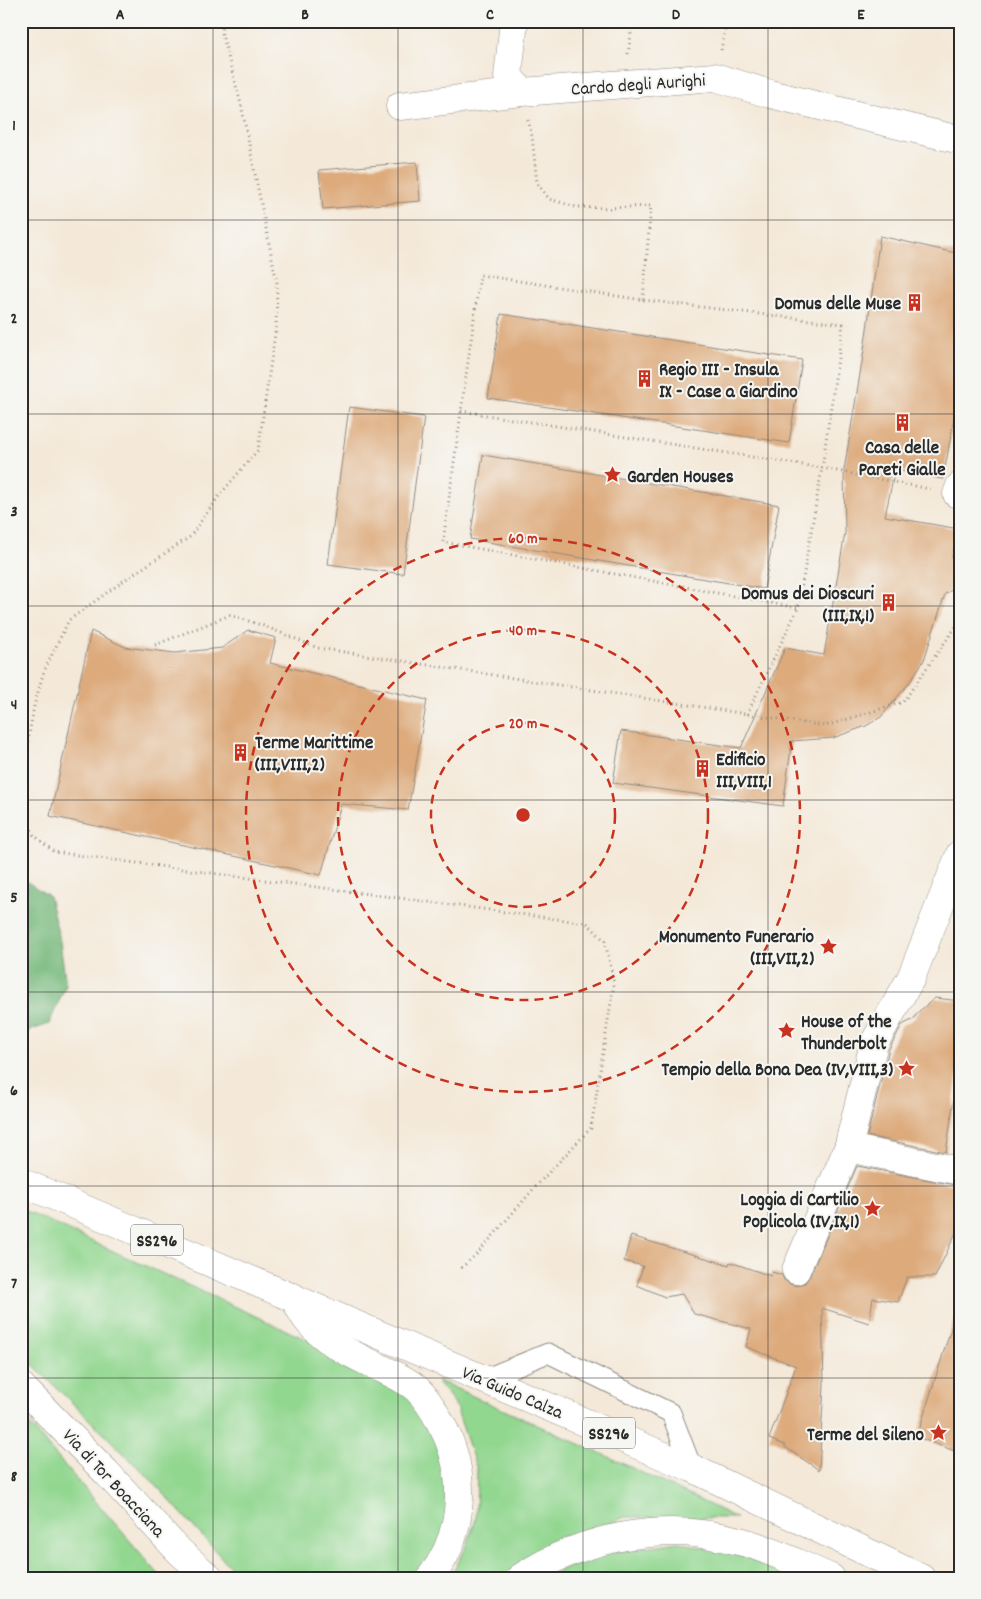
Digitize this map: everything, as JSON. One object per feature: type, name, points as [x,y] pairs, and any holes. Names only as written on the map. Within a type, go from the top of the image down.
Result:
[{"type":"main road","points":[[514,21],[508,76],[522,92]]},
{"type":"main road","name":"Cardo degli Aurighi","points":[[400,106],[522,92],[715,77],[770,94],[960,140]]},
{"type":"main road","points":[[796,1270],[848,1148],[874,1043],[911,978],[960,854]]},
{"type":"main road","points":[[848,1148],[960,1171]]},
{"type":"main road","name":"SS296","points":[[21,1182],[293,1297]]},
{"type":"main road","points":[[293,1297],[307,1320],[331,1342],[398,1376],[418,1390],[431,1406],[447,1435],[454,1455],[458,1478],[458,1515],[449,1546],[430,1578]]},
{"type":"main road","name":"Via Guido Calza","points":[[293,1297],[692,1468],[921,1578]]},
{"type":"main road","name":"Via di Tor Boacciana","points":[[21,1386],[118,1484],[178,1550],[209,1578]]},
{"type":"main road","points":[[520,1578],[558,1557],[593,1544],[647,1532],[680,1531],[709,1534],[744,1542],[831,1578]]},
{"type":"main road","points":[[178,1550],[196,1578]]},
{"type":"lane","points":[[484,1379],[548,1353],[671,1413],[692,1468]]},
{"type":"path","points":[[21,781],[34,706],[44,672],[69,620],[126,579],[190,537],[218,496],[258,450],[276,327],[277,283],[242,104],[222,34],[224,21]]},
{"type":"path","points":[[522,92],[532,136],[537,183],[549,200],[576,207],[651,206],[642,300]]},
{"type":"path","points":[[747,714],[798,608],[822,468],[843,324],[642,300],[480,275],[443,542],[798,608]]},
{"type":"path","points":[[461,411],[958,490]]},
{"type":"path","points":[[155,645],[230,615],[264,626],[318,648],[825,726],[903,702],[960,621]]},
{"type":"path","points":[[21,807],[34,835],[54,852],[587,923],[605,941],[614,983],[591,1128],[536,1185],[478,1253],[460,1269]]},
{"type":"green space","points":[[21,878],[49,896],[60,941],[66,985],[49,1024],[21,1034]]},
{"type":"green space","points":[[21,1209],[299,1336],[398,1385],[442,1436],[451,1517],[435,1553],[414,1578],[240,1578],[153,1482],[21,1353]]},
{"type":"green space","points":[[437,1380],[611,1458],[737,1518],[625,1517],[540,1552],[504,1578],[449,1578],[466,1548],[476,1519],[477,1470],[455,1404]]},
{"type":"green space","points":[[21,1415],[162,1578],[21,1578]]},
{"type":"green space","points":[[678,1542],[758,1559],[798,1578],[544,1578],[593,1555]]},
{"type":"building","points":[[417,162],[420,201],[323,209],[319,170]]},
{"type":"building","points":[[880,236],[960,254],[960,386],[943,479],[895,470],[885,516],[959,529],[952,557],[960,560],[960,585],[945,594],[924,660],[909,683],[881,717],[866,726],[833,738],[792,741],[783,806],[613,783],[621,731],[741,748],[785,648],[824,655],[845,533],[844,470],[864,350]]},
{"type":"building","name":"Regio III - Insula IX - Case a Giardino","points":[[501,314],[802,360],[789,443],[488,398]]},
{"type":"building","points":[[349,407],[424,417],[403,574],[328,564]]},
{"type":"building","points":[[483,455],[779,505],[764,589],[470,539]]},
{"type":"building","name":"Terme Marittime (III,VIII,2)","points":[[248,630],[276,638],[270,663],[427,700],[408,810],[341,804],[321,875],[50,816],[91,631],[125,647],[175,653],[222,648]]},
{"type":"building","points":[[935,998],[960,1001],[960,1059],[946,1152],[867,1136],[889,1049],[902,1025],[914,1019],[917,1013]]},
{"type":"building","points":[[857,1166],[960,1186],[960,1224],[935,1277],[907,1277],[898,1302],[873,1298],[869,1323],[822,1308],[824,1385],[819,1470],[785,1447],[785,1445],[769,1439],[796,1366],[746,1347],[751,1329],[694,1314],[682,1294],[665,1297],[637,1285],[643,1266],[624,1261],[631,1236],[729,1265],[730,1262],[771,1276],[772,1272],[782,1275],[784,1280],[797,1286],[805,1283],[810,1276]]},
{"type":"building","points":[[954,1319],[960,1320],[960,1453],[917,1437]]},
{"type":"place","name":"Domus delle Muse","points":[[915,302]]},
{"type":"place","name":"Regio III - Insula IX - Case a Giardino","points":[[645,379]]},
{"type":"place","name":"Casa delle Pareti Gialle","points":[[902,423]]},
{"type":"place","name":"Garden Houses","points":[[613,475]]},
{"type":"place","name":"Domus dei Dioscuri (III,IX,1)","points":[[888,603]]},
{"type":"place","name":"Terme Marittime (III,VIII,2)","points":[[241,752]]},
{"type":"place","name":"Edificio III,VIII,1","points":[[702,769]]},
{"type":"place","name":"Monumento Funerario (III,VII,2)","points":[[828,946]]},
{"type":"place","name":"House of the Thunderbolt","points":[[787,1031]]},
{"type":"place","name":"Tempio della Bona Dea (IV,VIII,3)","points":[[907,1068]]},
{"type":"place","name":"Loggia di Cartilio Poplicola (IV,IX,1)","points":[[873,1209]]},
{"type":"place","name":"Terme del Sileno","points":[[938,1433]]}]
